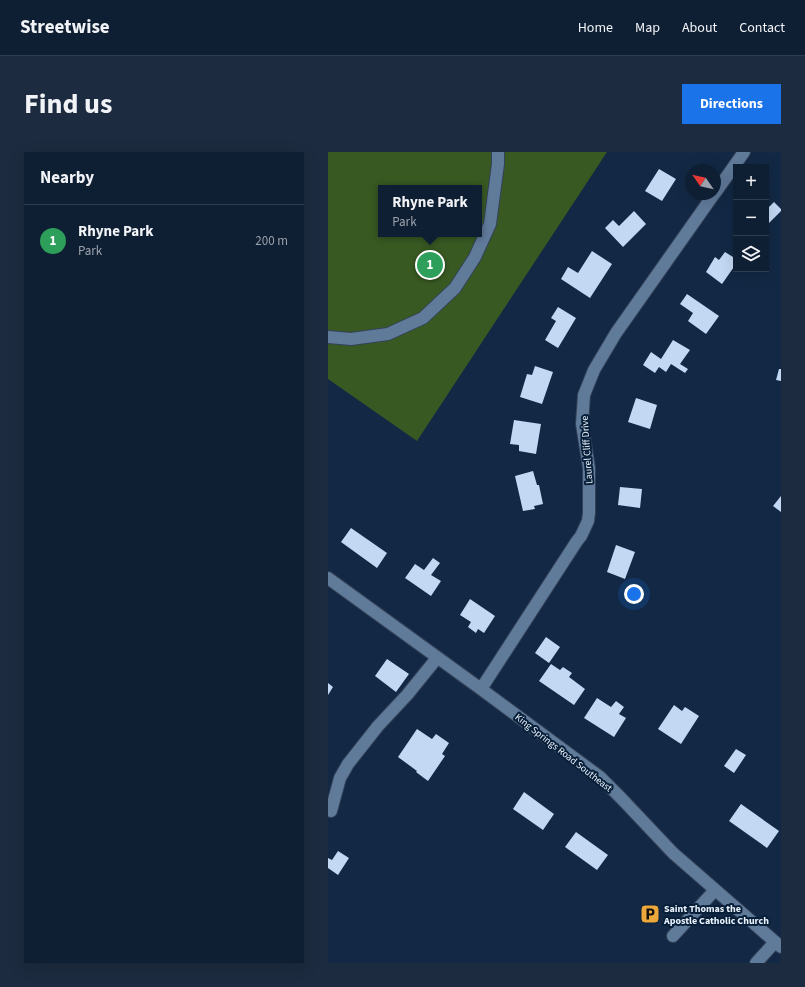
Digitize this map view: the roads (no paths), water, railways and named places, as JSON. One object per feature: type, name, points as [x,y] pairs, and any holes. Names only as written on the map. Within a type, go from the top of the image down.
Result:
[{"type":"street","points":[[328,337],[351,339],[388,334],[423,318],[455,288],[475,257],[490,224],[498,164],[498,152]]},
{"type":"street","name":"Laurel Cliff Drive","points":[[721,185],[744,152]]},
{"type":"street","name":"Laurel Cliff Drive","points":[[481,689],[581,536],[588,521],[588,468],[582,424],[584,395],[594,370],[616,333],[711,200]]},
{"type":"street","name":"King Springs Road Southeast","points":[[328,578],[600,777],[673,853],[778,944]]},
{"type":"street","points":[[331,811],[340,778],[348,764],[378,726],[407,695],[438,658]]},
{"type":"street","points":[[673,936],[715,890]]},
{"type":"street","points":[[756,963],[778,944]]},
{"type":"place","name":"Rhyne Park","points":[[430,265]]},
{"type":"place","name":"Saint Thomas the Apostle Catholic Church","points":[[650,914]]}]
